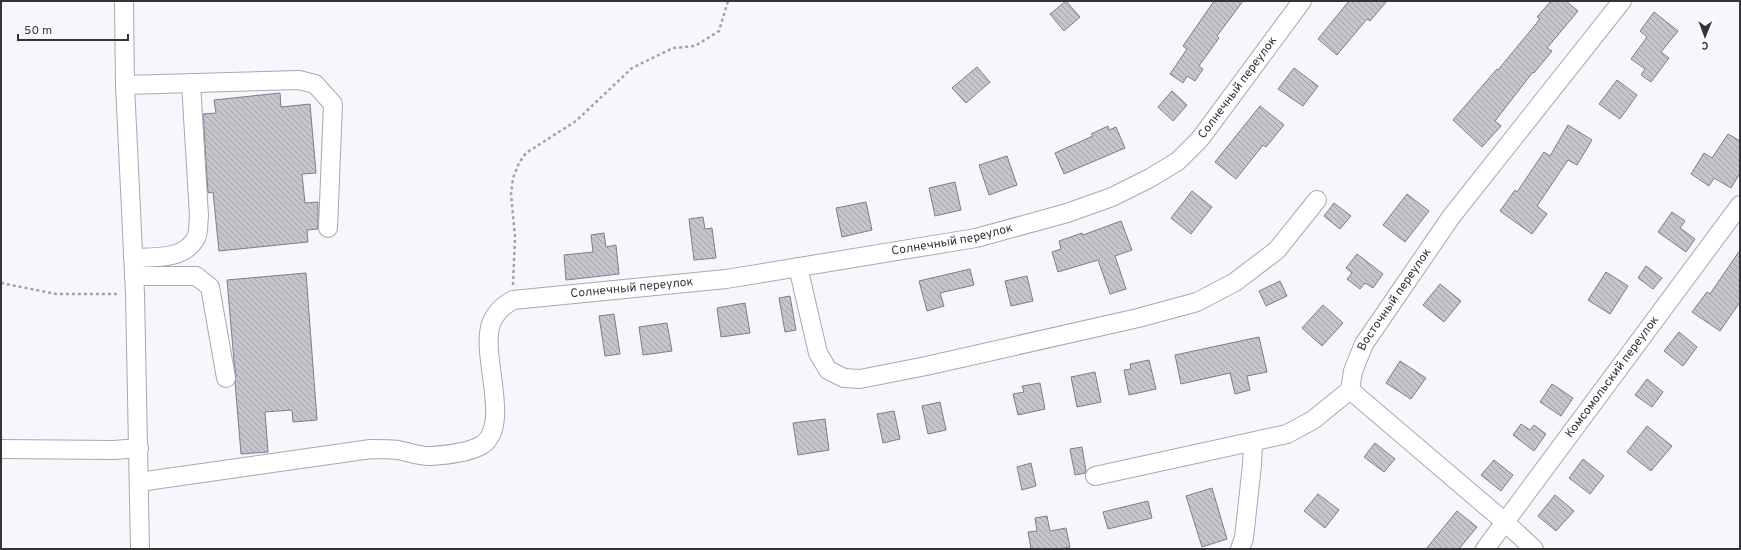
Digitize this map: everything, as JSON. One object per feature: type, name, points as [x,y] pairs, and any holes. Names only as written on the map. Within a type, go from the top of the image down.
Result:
[{"type":"street","points":[[124,1],[125,85],[134,276],[139,448],[140,549]]},
{"type":"street","name":"Солнечный переулок","points":[[513,300],[726,279],[976,238],[1067,212],[1112,197],[1150,178],[1178,161],[1200,139],[1302,1]]},
{"type":"street","name":"Восточный переулок","points":[[1350,390],[1353,371],[1364,344],[1450,217],[1622,1]]},
{"type":"street","points":[[125,85],[299,80],[315,84],[334,104],[328,228]]},
{"type":"street","points":[[133,258],[164,257],[185,251],[196,237],[199,216],[191,83]]},
{"type":"street","points":[[798,267],[818,353],[828,370],[844,378],[860,379],[926,366],[1138,318],[1198,302],[1235,282],[1277,250],[1317,200]]},
{"type":"street","name":"Комсомольский переулок","points":[[1485,549],[1740,205]]},
{"type":"street","points":[[134,276],[196,276],[210,288],[226,378]]},
{"type":"street","points":[[139,482],[371,449],[398,450],[430,456],[470,451],[483,444],[491,434],[495,421],[489,341],[490,326],[496,314],[503,306],[513,300]]},
{"type":"street","points":[[1095,476],[1287,434],[1313,420],[1350,390],[1505,522],[1534,549]]},
{"type":"street","points":[[1240,549],[1244,538],[1253,442]]},
{"type":"street","points":[[1,449],[114,450],[139,448]]},
{"type":"path","points":[[513,300],[515,237],[511,194],[513,178],[519,163],[526,153],[576,121],[632,68],[673,48],[695,46],[719,30],[728,1]]},
{"type":"path","points":[[1,283],[56,294],[134,294]]},
{"type":"building","points":[[1066,1],[1080,17],[1064,31],[1050,14]]},
{"type":"building","points":[[1214,1],[1243,1],[1217,36],[1219,38],[1199,66],[1203,69],[1195,81],[1187,76],[1183,83],[1170,74],[1187,49],[1183,46]]},
{"type":"building","points":[[1349,1],[1387,1],[1370,21],[1367,19],[1337,55],[1318,39]]},
{"type":"building","points":[[1551,1],[1566,1],[1578,11],[1547,48],[1552,51],[1534,73],[1533,72],[1495,121],[1501,126],[1482,147],[1453,120],[1497,69],[1498,70],[1540,19],[1537,17]]},
{"type":"building","points":[[1654,12],[1678,31],[1661,52],[1669,58],[1651,82],[1641,75],[1645,69],[1631,59],[1647,37],[1640,31]]},
{"type":"building","points":[[977,67],[990,82],[966,103],[952,88]]},
{"type":"building","points":[[1294,68],[1318,86],[1303,106],[1278,89]]},
{"type":"building","points":[[1617,80],[1637,95],[1620,119],[1599,104]]},
{"type":"building","points":[[1172,91],[1187,105],[1173,121],[1158,107]]},
{"type":"building","points":[[280,93],[281,107],[310,104],[316,173],[302,174],[305,203],[318,202],[318,229],[307,230],[308,242],[219,251],[213,192],[208,193],[203,114],[216,113],[214,100]]},
{"type":"building","points":[[1260,106],[1284,125],[1266,147],[1263,145],[1236,179],[1215,162]]},
{"type":"building","points":[[1568,125],[1592,140],[1577,165],[1568,160],[1537,206],[1547,214],[1532,234],[1500,211],[1515,190],[1517,192],[1544,152],[1550,156]]},
{"type":"building","points":[[1108,126],[1109,130],[1116,127],[1125,148],[1064,174],[1055,153],[1093,136],[1091,134]]},
{"type":"building","points":[[1728,134],[1740,141],[1740,173],[1731,188],[1714,178],[1709,186],[1691,174],[1704,153],[1712,158]]},
{"type":"building","points":[[1007,156],[1017,185],[989,195],[979,165]]},
{"type":"building","points":[[955,182],[961,210],[935,216],[929,188]]},
{"type":"building","points":[[1192,191],[1212,207],[1191,234],[1171,218]]},
{"type":"building","points":[[1407,194],[1429,211],[1405,242],[1383,225]]},
{"type":"building","points":[[866,202],[872,230],[842,237],[836,208]]},
{"type":"building","points":[[1334,203],[1351,216],[1340,229],[1324,216]]},
{"type":"building","points":[[1672,212],[1685,221],[1680,228],[1695,239],[1686,252],[1658,232]]},
{"type":"building","points":[[703,217],[705,229],[712,228],[716,258],[694,260],[689,219]]},
{"type":"building","points":[[1121,221],[1132,250],[1115,256],[1126,289],[1110,294],[1098,260],[1058,272],[1052,252],[1061,249],[1059,241],[1082,233],[1083,235]]},
{"type":"building","points":[[604,233],[606,247],[616,245],[619,274],[566,280],[564,255],[593,252],[591,235]]},
{"type":"building","points":[[1740,250],[1740,302],[1720,331],[1692,312],[1707,292],[1710,294]]},
{"type":"building","points":[[1357,254],[1383,274],[1373,288],[1365,283],[1360,289],[1347,279],[1352,273],[1346,268]]},
{"type":"building","points":[[1646,266],[1662,278],[1653,289],[1638,278]]},
{"type":"building","points":[[970,269],[974,285],[940,293],[944,306],[927,311],[919,281]]},
{"type":"building","points":[[1606,272],[1628,286],[1610,314],[1588,300]]},
{"type":"building","points":[[306,273],[317,420],[293,422],[292,410],[265,412],[268,452],[241,454],[235,382],[236,376],[227,280]]},
{"type":"building","points":[[1027,276],[1033,301],[1011,306],[1005,281]]},
{"type":"building","points":[[1280,281],[1287,296],[1266,306],[1259,291]]},
{"type":"building","points":[[1440,284],[1461,301],[1444,322],[1423,305]]},
{"type":"building","points":[[790,296],[796,330],[785,332],[779,298]]},
{"type":"building","points":[[745,303],[750,333],[721,337],[717,308]]},
{"type":"building","points":[[1323,305],[1343,323],[1322,346],[1302,328]]},
{"type":"building","points":[[614,314],[620,354],[605,356],[599,316]]},
{"type":"building","points":[[667,323],[672,351],[643,355],[639,327]]},
{"type":"building","points":[[1679,332],[1697,347],[1683,366],[1664,351]]},
{"type":"building","points":[[1259,337],[1267,372],[1247,376],[1250,390],[1235,394],[1230,373],[1181,384],[1175,355]]},
{"type":"building","points":[[1149,360],[1156,389],[1129,395],[1124,370],[1131,369],[1130,364]]},
{"type":"building","points":[[1400,361],[1426,378],[1411,399],[1386,383]]},
{"type":"building","points":[[1095,372],[1101,402],[1077,407],[1071,377]]},
{"type":"building","points":[[1647,379],[1663,392],[1652,407],[1635,395]]},
{"type":"building","points":[[1040,383],[1045,409],[1018,415],[1013,394],[1024,392],[1022,386]]},
{"type":"building","points":[[1552,384],[1573,398],[1561,416],[1540,402]]},
{"type":"building","points":[[940,402],[946,430],[928,434],[922,406]]},
{"type":"building","points":[[894,411],[900,439],[883,443],[877,414]]},
{"type":"building","points":[[825,419],[829,450],[798,455],[793,423]]},
{"type":"building","points":[[1521,424],[1530,430],[1534,425],[1546,434],[1534,451],[1513,435]]},
{"type":"building","points":[[1647,426],[1672,446],[1651,471],[1627,452]]},
{"type":"building","points":[[1375,443],[1395,459],[1384,472],[1364,457]]},
{"type":"building","points":[[1082,447],[1086,471],[1085,473],[1075,475],[1070,449]]},
{"type":"building","points":[[1583,459],[1604,476],[1590,494],[1569,478]]},
{"type":"building","points":[[1494,460],[1513,475],[1501,491],[1481,475]]},
{"type":"building","points":[[1031,463],[1036,486],[1022,490],[1017,467]]},
{"type":"building","points":[[1212,488],[1227,539],[1202,547],[1186,496]]},
{"type":"building","points":[[1318,494],[1339,510],[1325,528],[1304,511]]},
{"type":"building","points":[[1555,495],[1574,511],[1556,531],[1538,516]]},
{"type":"building","points":[[1148,501],[1152,518],[1108,529],[1103,512]]},
{"type":"building","points":[[1457,511],[1477,527],[1459,549],[1426,549]]},
{"type":"building","points":[[1047,516],[1050,531],[1066,528],[1070,547],[1061,549],[1031,549],[1028,532],[1037,531],[1035,518]]}]
